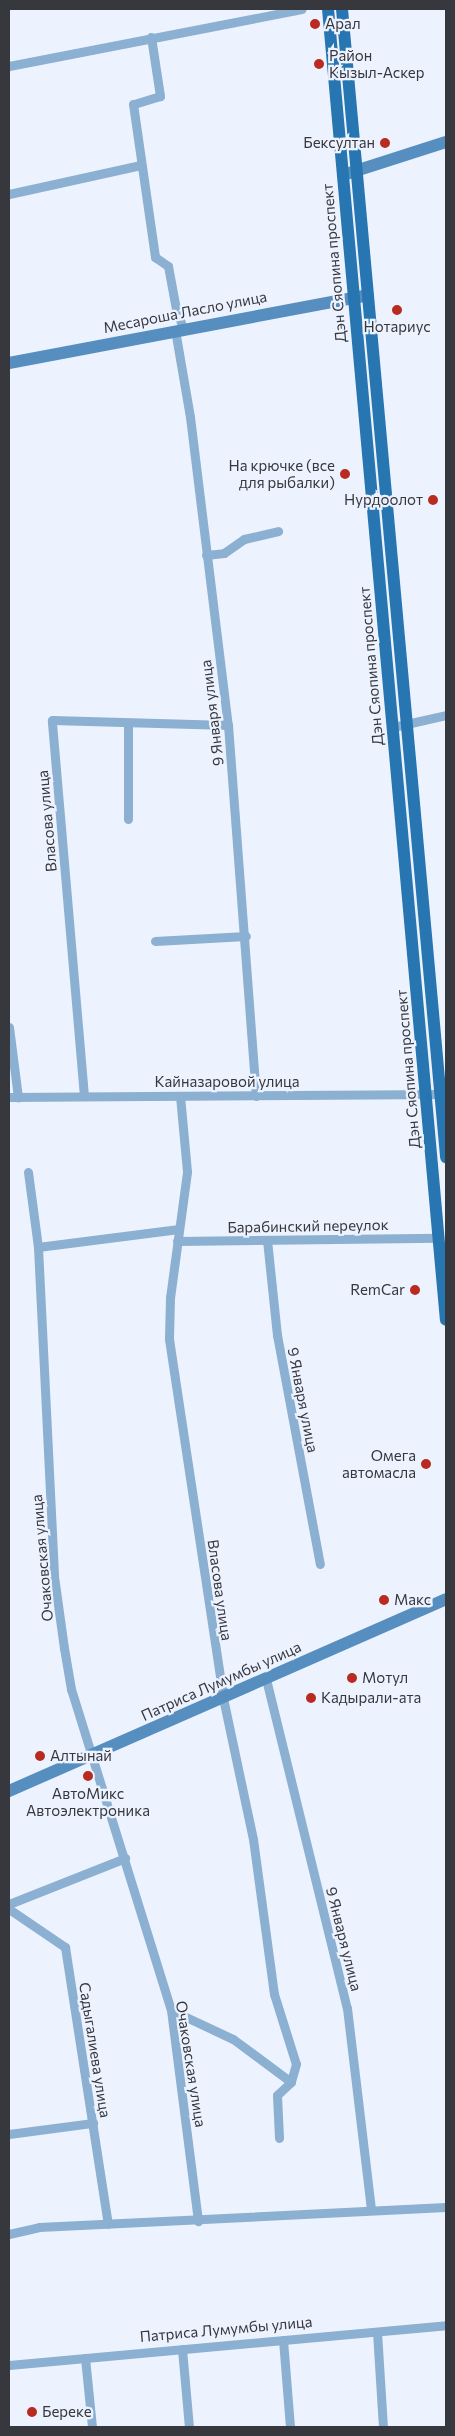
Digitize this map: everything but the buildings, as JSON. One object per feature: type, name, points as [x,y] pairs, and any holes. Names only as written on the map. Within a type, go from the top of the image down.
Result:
[{"type":"main road","name":"Дэн Сяопина проспект","points":[[328,9],[446,1320]]},
{"type":"main road","name":"Дэн Сяопина проспект","points":[[342,9],[444,1094],[446,1156]]},
{"type":"street","points":[[9,66],[301,9]]},
{"type":"street","name":"9 Января улица","points":[[151,37],[160,96],[133,104],[140,165],[155,257],[168,266],[179,329],[190,417],[228,725],[246,936],[249,1028],[256,1096]]},
{"type":"street","points":[[343,175],[446,142]]},
{"type":"street","points":[[9,194],[140,165]]},
{"type":"street","name":"Месароша Ласло улица","points":[[9,363],[179,329],[368,295]]},
{"type":"street","points":[[206,555],[224,553],[244,539],[278,531]]},
{"type":"street","points":[[393,727],[409,725],[446,715]]},
{"type":"street","name":"Власова улица","points":[[84,1096],[52,720],[228,725]]},
{"type":"street","points":[[128,723],[128,819]]},
{"type":"street","points":[[155,941],[246,936]]},
{"type":"street","points":[[9,1027],[13,1097]]},
{"type":"street","name":"Кайназаровой улица","points":[[13,1097],[444,1094]]},
{"type":"street","name":"Власова улица","points":[[180,1096],[187,1172],[177,1241],[169,1339],[223,1698],[253,1839],[274,1994],[296,2064],[291,2082],[277,2095],[279,2138]]},
{"type":"street","name":"Очаковская улица","points":[[28,1172],[38,1247],[54,1576],[71,1689],[125,1858],[170,2010],[198,2220]]},
{"type":"street","points":[[38,1247],[179,1230]]},
{"type":"street","name":"Барабинский переулок","points":[[177,1241],[439,1238]]},
{"type":"street","name":"9 Января улица","points":[[267,1240],[277,1335],[320,1564]]},
{"type":"street","name":"Патриса Лумумбы улица","points":[[9,1791],[446,1599]]},
{"type":"street","name":"9 Января улица","points":[[266,1679],[346,2008],[372,2209]]},
{"type":"street","points":[[9,1904],[125,1858]]},
{"type":"street","name":"Садыгалиева улица","points":[[9,1910],[65,1947],[108,2224]]},
{"type":"street","points":[[170,2010],[233,2039],[291,2082]]},
{"type":"street","points":[[9,2134],[93,2123]]},
{"type":"street","points":[[9,2234],[39,2227],[198,2220],[372,2209],[446,2207]]},
{"type":"street","name":"Патриса Лумумбы улица","points":[[9,2365],[446,2325]]},
{"type":"street","points":[[377,2332],[383,2427]]},
{"type":"street","points":[[283,2340],[290,2427]]},
{"type":"street","points":[[182,2349],[189,2427]]},
{"type":"street","points":[[85,2358],[92,2427]]},
{"type":"place","name":"Арал","points":[[315,24]]},
{"type":"place","name":"Район Кызыл-Аскер","points":[[319,64]]},
{"type":"place","name":"Бексултан","points":[[385,143]]},
{"type":"place","name":"Нотариус","points":[[397,310]]},
{"type":"place","name":"На крючке (все для рыбалки)","points":[[345,474]]},
{"type":"place","name":"Нурдоолот","points":[[433,500]]},
{"type":"place","name":"RemCar","points":[[415,1290]]},
{"type":"place","name":"Омега автомасла","points":[[426,1464]]},
{"type":"place","name":"Макс","points":[[384,1600]]},
{"type":"place","name":"Мотул","points":[[352,1678]]},
{"type":"place","name":"Кадырали-ата","points":[[311,1698]]},
{"type":"place","name":"Алтынай","points":[[40,1756]]},
{"type":"place","name":"АвтоМикс Автоэлектроника","points":[[88,1776]]},
{"type":"place","name":"Береке","points":[[32,2412]]}]
